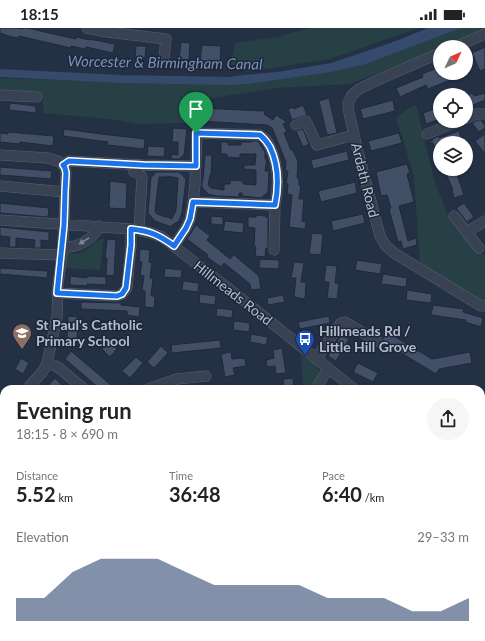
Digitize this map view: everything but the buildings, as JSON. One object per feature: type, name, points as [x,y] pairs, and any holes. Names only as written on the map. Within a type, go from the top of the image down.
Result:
[{"type":"street","points":[[87,28],[107,32],[166,39],[164,57]]},
{"type":"street","points":[[471,40],[485,34]]},
{"type":"street","name":"Ardath Road","points":[[433,56],[359,89],[352,95],[348,103],[349,113],[380,236],[386,246],[410,263],[481,306],[485,306]]},
{"type":"street","points":[[0,95],[37,97]]},
{"type":"street","points":[[473,115],[485,114]]},
{"type":"street","points":[[296,125],[306,121],[317,145],[354,135]]},
{"type":"street","points":[[427,134],[442,128]]},
{"type":"street","points":[[174,246],[190,219],[196,166],[196,133],[260,135],[265,139],[274,156],[278,174],[275,205],[274,250]]},
{"type":"street","points":[[0,155],[48,158],[60,162],[65,168],[66,173],[64,225],[57,293],[57,317],[47,363],[43,371],[30,385]]},
{"type":"street","points":[[63,165],[69,161],[196,166]]},
{"type":"street","points":[[57,293],[117,296],[122,294],[126,288],[142,177],[140,174],[134,172]]},
{"type":"street","points":[[0,186],[65,192]]},
{"type":"street","points":[[193,202],[275,205]]},
{"type":"street","points":[[454,216],[479,248]]},
{"type":"street","name":"Hillmeads Road","points":[[0,220],[135,229],[162,237],[349,385]]},
{"type":"street","points":[[467,232],[485,221]]},
{"type":"street","points":[[0,253],[62,251],[86,241],[97,231],[99,226]]},
{"type":"street","points":[[316,359],[341,323],[345,322],[377,341]]},
{"type":"street","points":[[47,363],[58,367],[79,385]]},
{"type":"street","points":[[318,385],[328,368]]},
{"type":"street","points":[[160,385],[177,379],[206,376]]},
{"type":"green space","points":[[310,28],[419,28],[330,59],[246,72],[231,64],[235,43],[277,37]]},
{"type":"green space","points":[[461,28],[485,28],[485,31],[462,40],[433,40],[433,52],[350,84],[277,88],[205,99],[187,123],[136,124],[118,120],[44,113],[42,93],[0,90],[0,78],[112,82],[248,84],[332,72],[366,64]]},
{"type":"green space","points":[[416,105],[434,180],[450,221],[472,247],[485,255],[485,302],[482,303],[420,265],[414,176],[396,118]]},
{"type":"green space","points":[[104,238],[100,270],[66,268],[68,253],[77,254],[85,251],[95,242]]},
{"type":"green space","points":[[301,355],[317,367],[320,374],[314,385],[303,385]]},
{"type":"water","points":[[428,28],[461,28],[366,64],[332,72],[248,84],[235,84],[233,76],[277,72],[331,63],[396,41]]},
{"type":"waterway","name":"Worcester & Birmingham Canal","points":[[0,73],[121,79],[244,80]]},
{"type":"place","name":"St Paul's Catholic Primary School","points":[[22,350]]},
{"type":"place","name":"Hillmeads Rd / Little Hill Grove","points":[[305,356]]},
{"type":"route","points":[[196,133],[260,135],[265,139],[274,156],[278,174],[275,205],[193,202],[190,219],[174,246],[162,237],[131,229],[131,245],[126,288],[122,294],[117,296],[57,293],[64,225],[66,173],[63,165],[69,161],[196,166],[196,133]]}]
